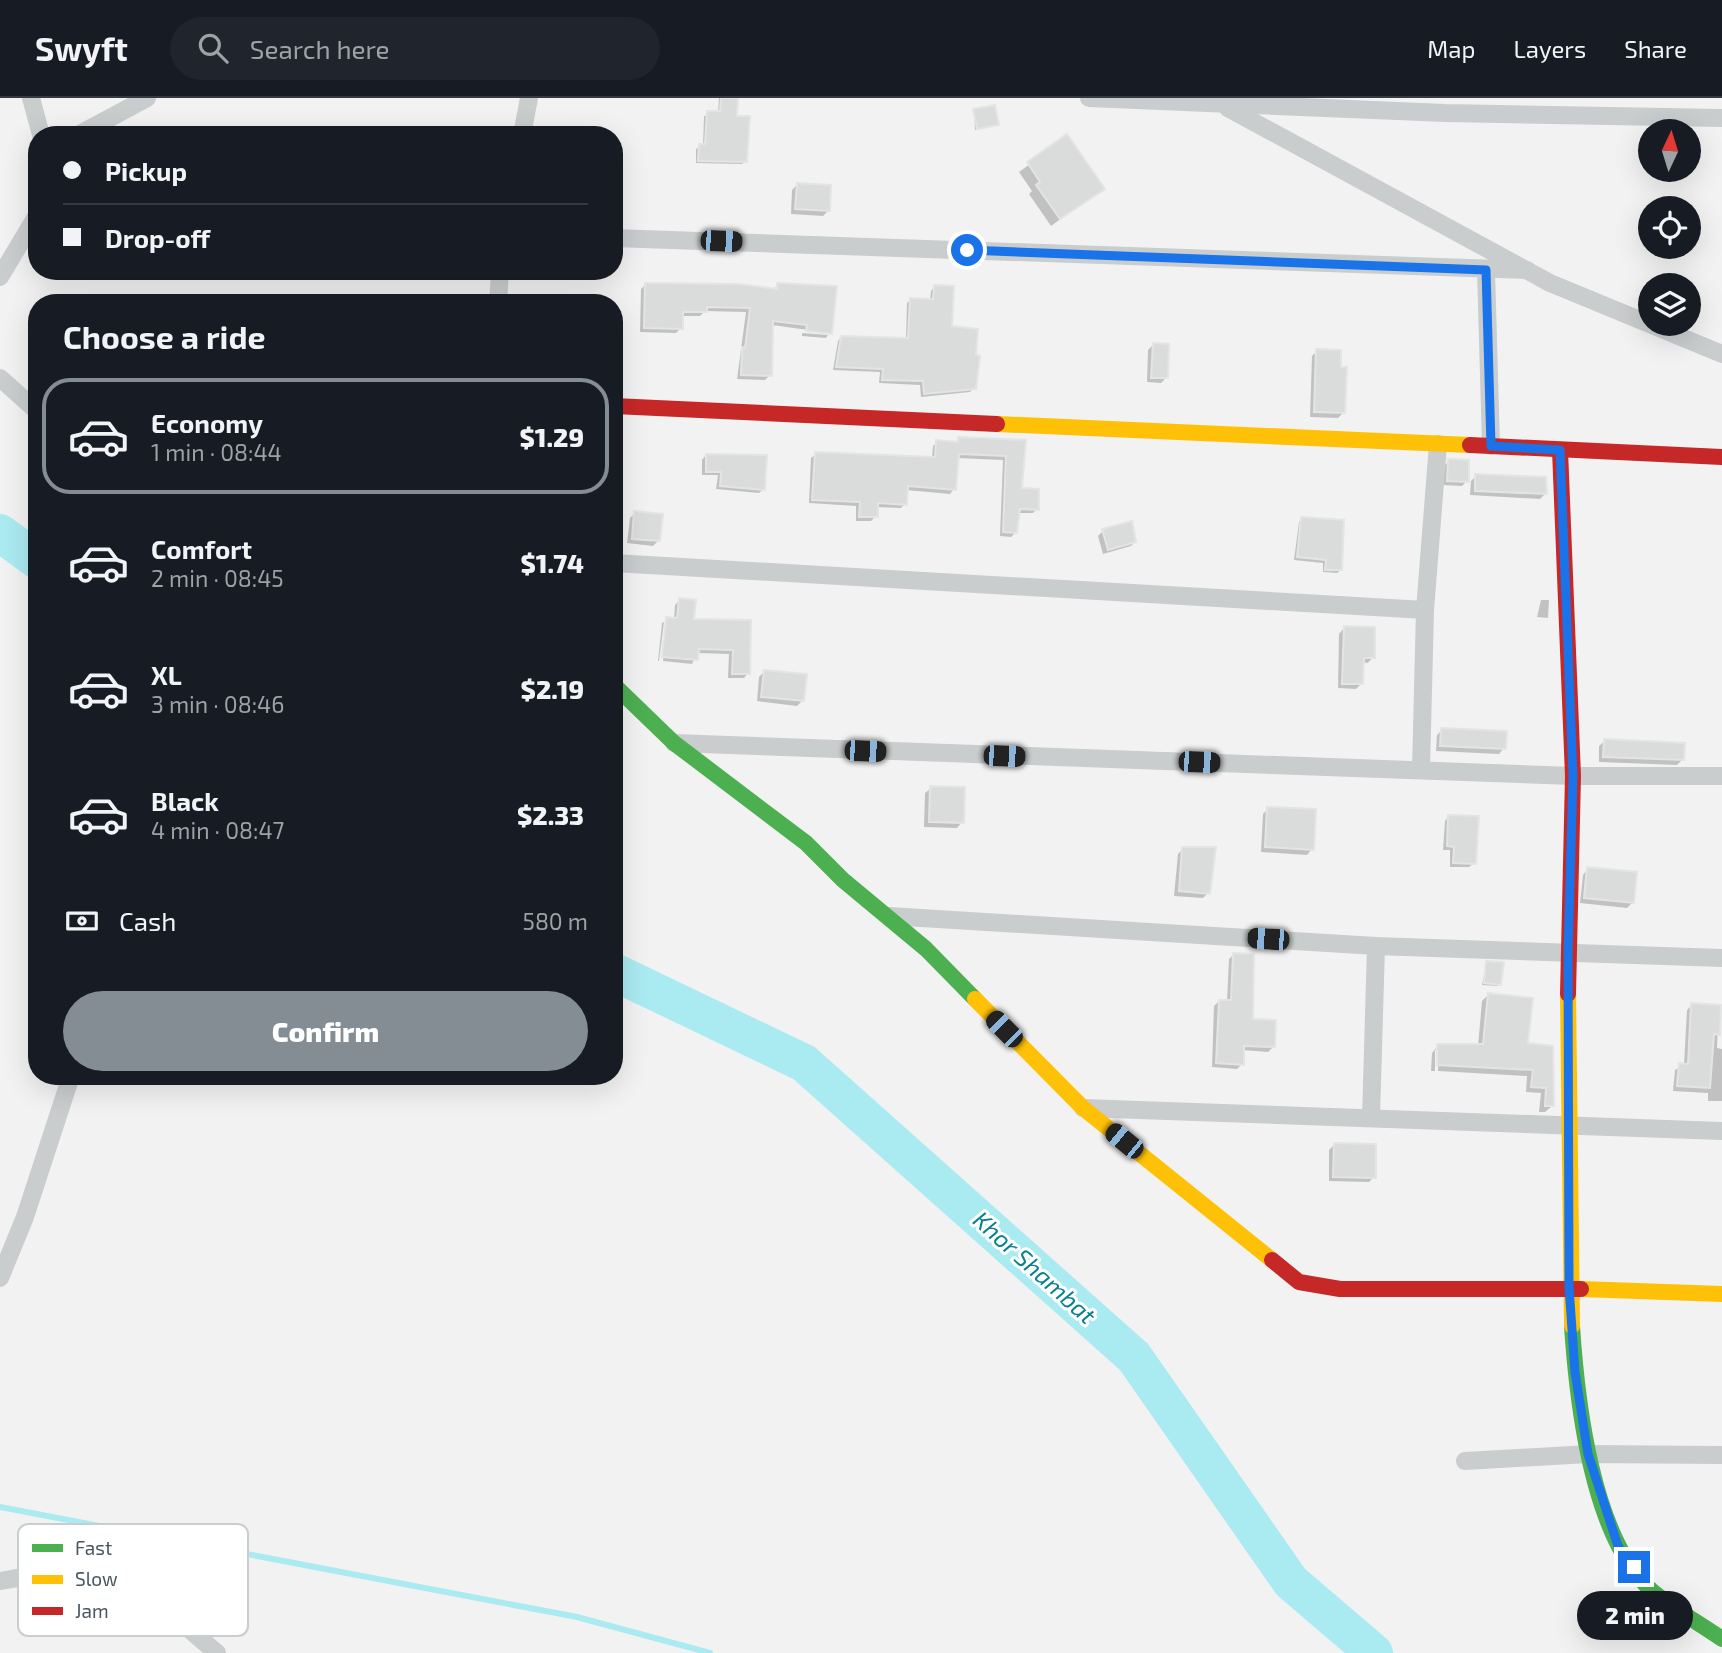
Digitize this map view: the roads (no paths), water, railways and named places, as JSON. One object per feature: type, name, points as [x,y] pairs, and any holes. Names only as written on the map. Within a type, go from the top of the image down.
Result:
[{"type":"street","points":[[31,98],[39,126]]},
{"type":"street","points":[[95,126],[146,98]]},
{"type":"street","points":[[524,126],[529,98]]},
{"type":"street","points":[[1089,98],[1722,118]]},
{"type":"street","points":[[1215,101],[1550,283],[1722,354]]},
{"type":"street","points":[[0,277],[28,230]]},
{"type":"street","points":[[623,237],[1527,270]]},
{"type":"street","points":[[1486,270],[1491,446]]},
{"type":"street","points":[[0,378],[28,403]]},
{"type":"street","points":[[623,406],[1722,457]]},
{"type":"street","points":[[1421,770],[1425,610],[1438,444]]},
{"type":"street","points":[[1560,450],[1573,776],[1568,952],[1569,1287],[1575,1372],[1588,1454],[1618,1546],[1650,1589],[1722,1639]]},
{"type":"street","points":[[623,564],[1425,610]]},
{"type":"street","points":[[623,694],[674,743],[806,843],[843,880],[889,916],[1083,1108],[1299,1282],[1314,1287],[1368,1289],[1569,1287],[1722,1294]]},
{"type":"street","points":[[674,743],[1573,776],[1722,776]]},
{"type":"street","points":[[889,916],[1376,946],[1722,958]]},
{"type":"street","points":[[1371,1118],[1376,946]]},
{"type":"street","points":[[0,1276],[25,1217],[68,1085]]},
{"type":"street","points":[[1083,1108],[1570,1128],[1722,1131]]},
{"type":"street","points":[[1465,1461],[1588,1454],[1722,1455]]},
{"type":"street","points":[[0,1581],[18,1579]]},
{"type":"street","points":[[196,1636],[217,1653]]},
{"type":"waterway","name":"Khor Shambat","points":[[0,533],[28,553]]},
{"type":"waterway","name":"Khor Shambat","points":[[623,976],[804,1063],[1134,1357],[1291,1582],[1374,1653]]},
{"type":"waterway","points":[[0,1507],[89,1524]]},
{"type":"waterway","points":[[248,1554],[577,1617],[710,1653]]}]
